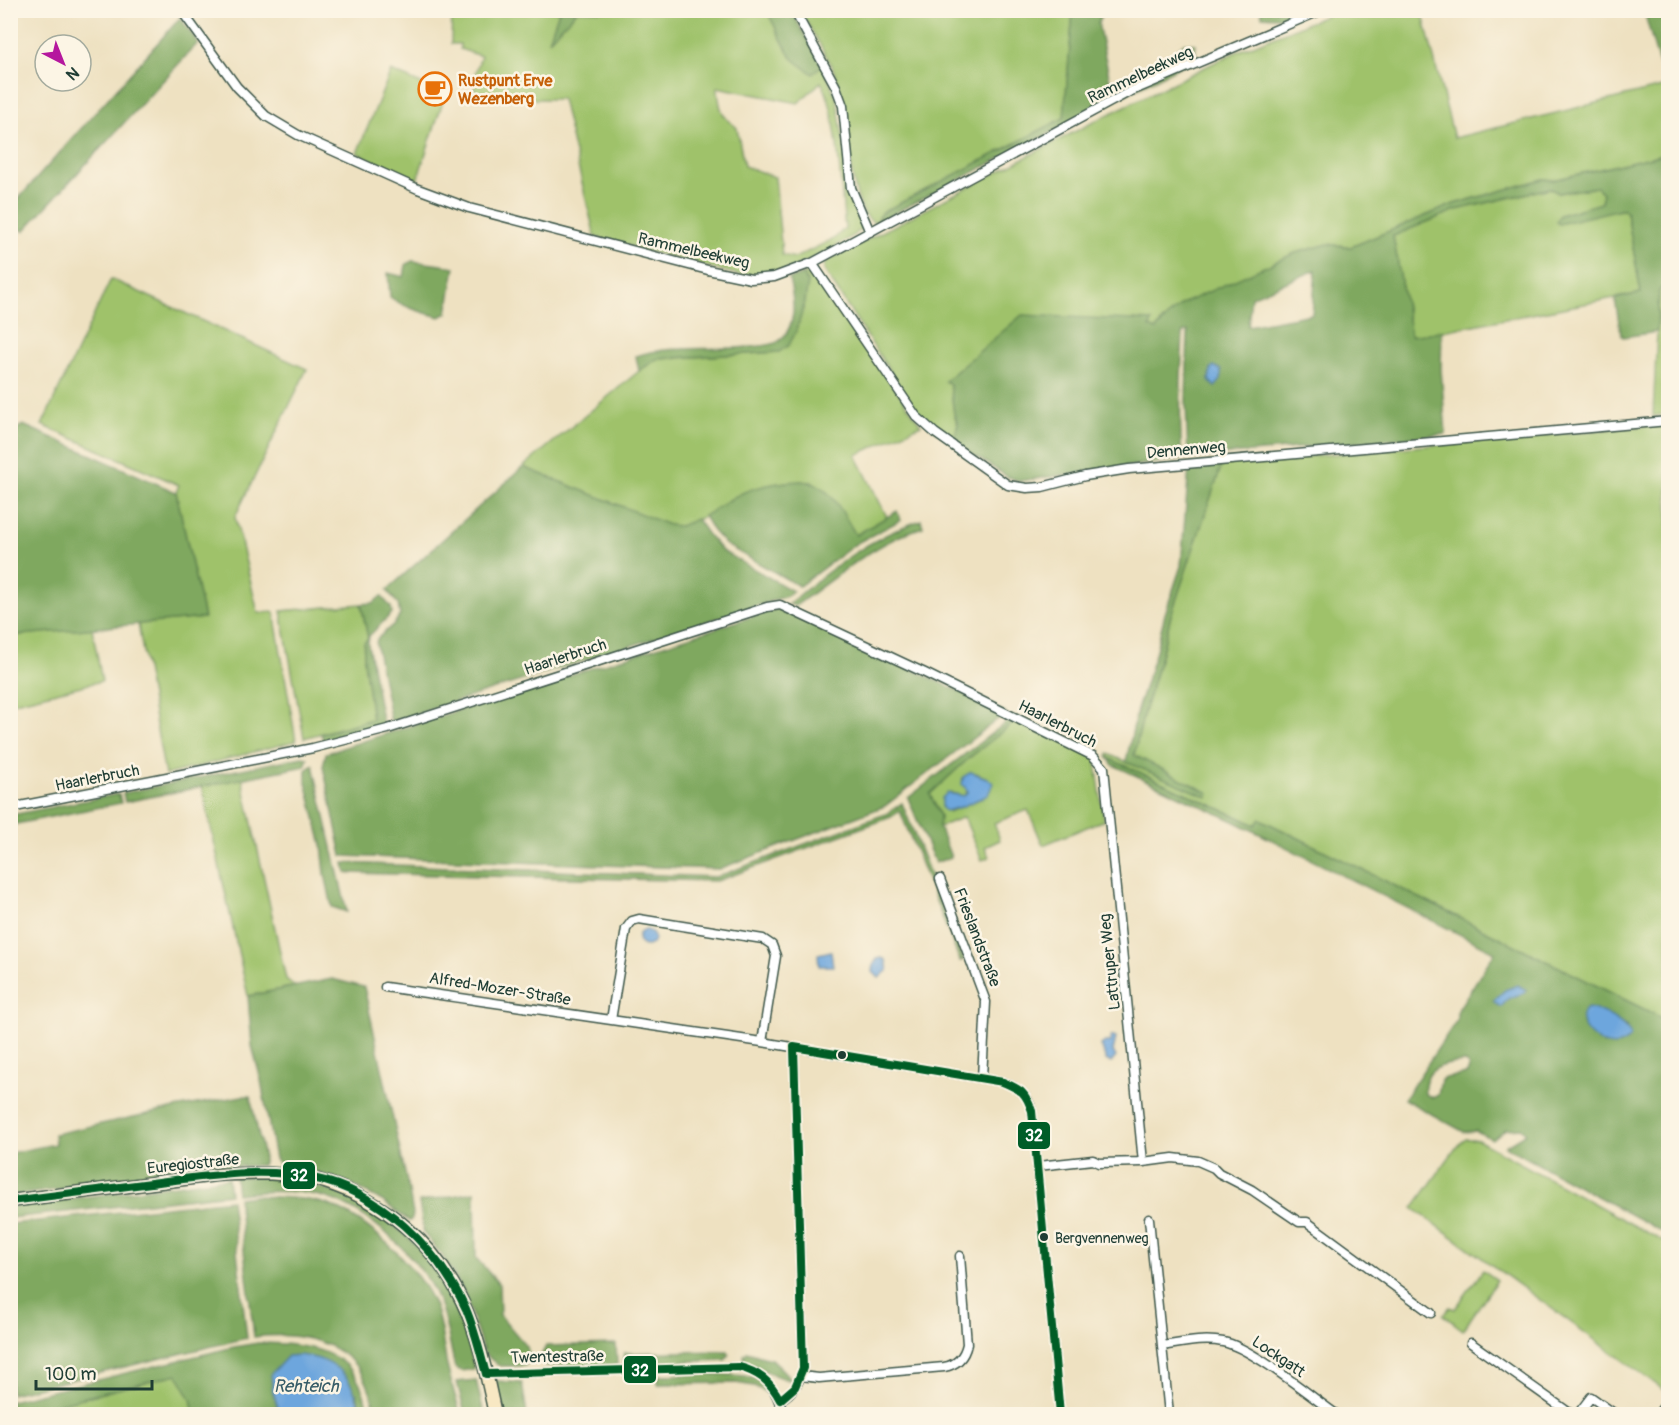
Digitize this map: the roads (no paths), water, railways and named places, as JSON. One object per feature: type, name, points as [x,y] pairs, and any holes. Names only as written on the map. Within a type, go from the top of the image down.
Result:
[{"type":"main road","name":"Euregiostraße","points":[[10,1201],[244,1173],[299,1176],[324,1181],[371,1201],[394,1216],[418,1238],[448,1277],[462,1301],[473,1329],[495,1414]]},
{"type":"street","name":"Rammelbeekweg","points":[[181,10],[237,87],[266,116],[298,135],[418,189],[481,211],[751,279],[774,277],[812,263],[1130,92],[1322,10]]},
{"type":"street","points":[[794,10],[836,87],[843,106],[851,189],[870,232]]},
{"type":"street","name":"Dennenweg","points":[[812,263],[916,416],[935,434],[1008,485],[1027,488],[1042,487],[1085,476],[1129,469],[1668,422]]},
{"type":"street","name":"Haarlerbruch","points":[[10,808],[313,748],[388,729],[773,605],[787,608],[925,673],[1093,756],[1099,762]]},
{"type":"street","name":"Lattruper Weg","points":[[1099,762],[1105,771],[1143,1162]]},
{"type":"street","name":"Frieslandstraße","points":[[940,879],[986,1002],[982,1078]]},
{"type":"street","points":[[611,1020],[626,929],[632,921],[639,920],[671,923],[763,939],[772,945],[776,956],[762,1042]]},
{"type":"street","name":"Alfred-Mozer-Straße","points":[[385,987],[794,1047],[982,1078],[1012,1085],[1021,1090],[1027,1096],[1032,1111],[1060,1414]]},
{"type":"street","points":[[780,1400],[791,1393],[803,1368],[794,1047]]},
{"type":"street","points":[[1038,1166],[1093,1160],[1099,1163],[1188,1158],[1204,1163],[1252,1190],[1299,1222],[1307,1222],[1431,1313]]},
{"type":"street","points":[[1149,1219],[1169,1414]]},
{"type":"street","points":[[801,1376],[819,1378],[932,1368],[956,1363],[964,1354],[967,1344],[960,1256]]},
{"type":"street","name":"Lockgatt","points":[[1162,1346],[1201,1341],[1234,1345],[1266,1364],[1336,1414]]},
{"type":"street","points":[[1471,1343],[1571,1414]]},
{"type":"street","name":"Twentestraße","points":[[486,1374],[739,1367],[759,1374],[769,1382],[780,1400],[783,1414]]},
{"type":"street","points":[[1578,1414],[1591,1398],[1615,1414]]},
{"type":"street","points":[[1658,1414],[1668,1401]]},
{"type":"street","points":[[1596,1414],[1603,1406]]},
{"type":"water","points":[[1214,366],[1221,370],[1221,380],[1215,387],[1209,380],[1211,369]]},
{"type":"water","points":[[971,772],[993,783],[988,795],[946,811],[942,808],[942,798],[947,793],[964,796],[968,791],[962,784],[963,777]]},
{"type":"water","points":[[646,930],[652,932],[654,938],[652,944],[646,946],[640,944],[638,938],[640,932]]},
{"type":"water","points":[[831,951],[833,966],[819,966],[818,954]]},
{"type":"water","points":[[877,959],[886,960],[888,970],[879,978],[873,972],[874,964]]},
{"type":"water","points":[[1518,985],[1526,990],[1525,993],[1509,998],[1501,1007],[1493,1001],[1505,990]]},
{"type":"water","points":[[1588,1008],[1613,1018],[1624,1026],[1631,1036],[1622,1044],[1613,1046],[1593,1038],[1582,1022],[1582,1014]]},
{"type":"water","points":[[1111,1036],[1116,1038],[1113,1051],[1116,1057],[1111,1063],[1106,1060],[1101,1045],[1110,1042]]},
{"type":"water","name":"Rehteich","points":[[299,1355],[324,1361],[342,1373],[354,1390],[361,1414],[280,1414],[273,1392],[271,1374],[288,1356]]},
{"type":"place","name":"Rustpunt Erve Wezenberg","points":[[435,89]]},
{"type":"place","name":"Bergvennenweg","points":[[1044,1237]]}]
